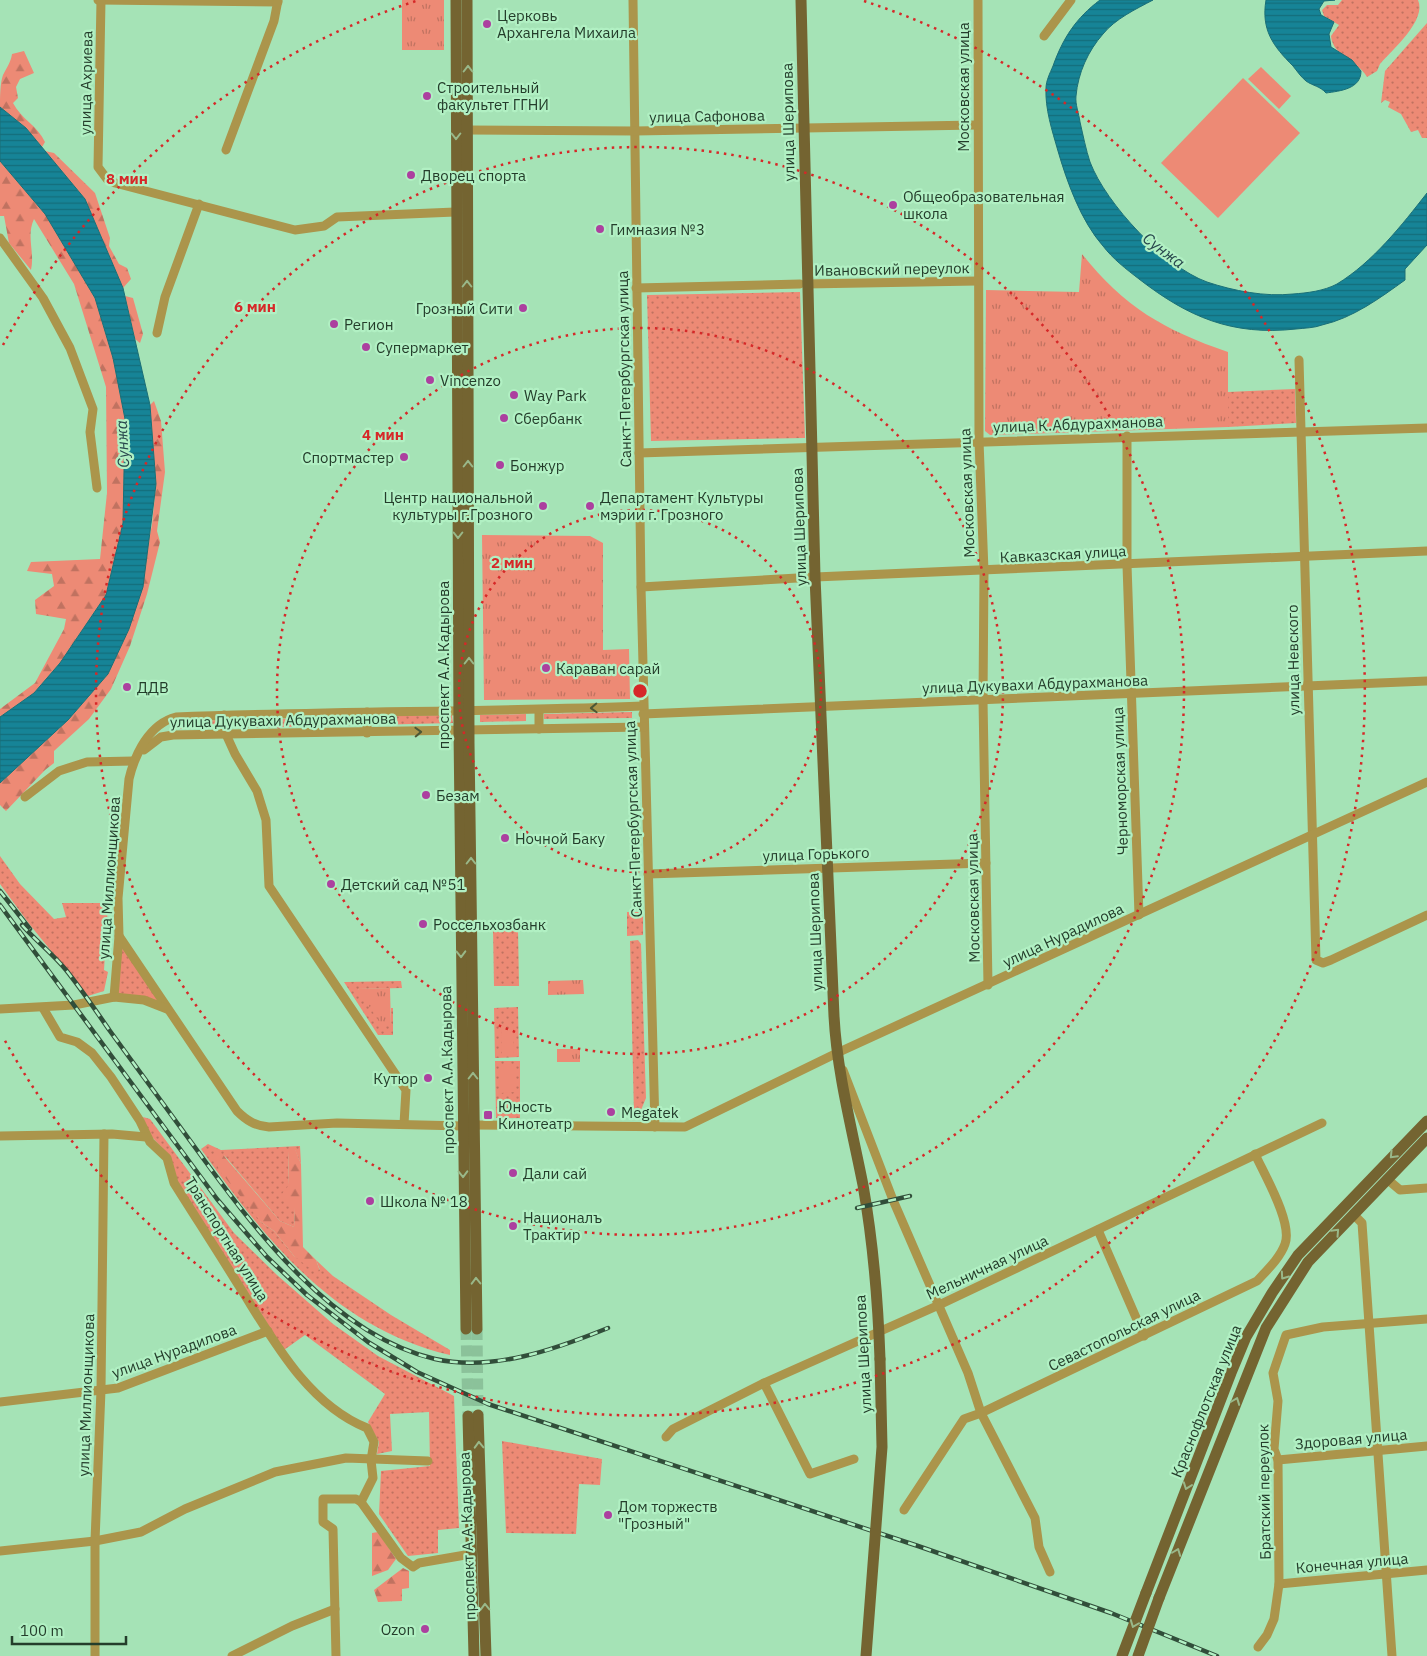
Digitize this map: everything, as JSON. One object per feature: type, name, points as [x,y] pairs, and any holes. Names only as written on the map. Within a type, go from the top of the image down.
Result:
[{"type":"main road","name":"проспект А.А.Кадырова","points":[[456,0],[456,212],[464,710]]},
{"type":"main road","name":"проспект А.А.Кадырова","points":[[467,0],[468,130],[464,730],[472,1329]]},
{"type":"main road","name":"улица Шерипова","points":[[801,0],[804,284],[815,577],[837,1054],[866,1205],[879,1331],[882,1447],[866,1656]]},
{"type":"main road","name":"Краснофлотская улица","points":[[1122,1656],[1246,1337],[1272,1293],[1298,1255],[1427,1121]]},
{"type":"main road","name":"Краснофлотская улица","points":[[1138,1656],[1266,1328],[1308,1262],[1427,1138]]},
{"type":"main road","name":"проспект А.А.Кадырова","points":[[474,1656],[471,1554],[473,1416],[486,1656]]},
{"type":"street","points":[[100,0],[278,1],[274,21],[226,150]]},
{"type":"street","name":"улица Ахриева","points":[[100,0],[98,167],[107,179],[115,183],[199,204]]},
{"type":"street","name":"Санкт-Петербургская улица","points":[[634,0],[640,587],[655,1127]]},
{"type":"street","name":"Московская улица","points":[[978,0],[977,281],[979,441],[984,571],[983,700],[988,985]]},
{"type":"street","points":[[1044,36],[1072,0]]},
{"type":"street","name":"улица Сафонова","points":[[468,130],[635,131],[977,125]]},
{"type":"street","points":[[157,334],[165,298],[199,204],[295,230],[324,226],[337,217],[456,212]]},
{"type":"street","points":[[0,238],[43,298],[70,348],[93,409],[90,432],[97,488]]},
{"type":"street","name":"Ивановский переулок","points":[[636,288],[977,281]]},
{"type":"street","name":"улица Невского","points":[[1299,360],[1316,960],[1323,963],[1331,960],[1427,915]]},
{"type":"street","name":"улица К.Абдурахманова","points":[[639,452],[811,445],[1427,428]]},
{"type":"street","name":"Черноморская улица","points":[[1126,436],[1130,693],[1139,915]]},
{"type":"street","name":"Кавказская улица","points":[[640,587],[815,577],[1304,558],[1427,551]]},
{"type":"street","name":"улица Дукувахи Абдурахманова","points":[[133,761],[149,736],[168,719],[176,716],[464,710],[643,710],[822,706],[1130,693],[1307,688],[1427,681]]},
{"type":"street","points":[[539,710],[539,729]]},
{"type":"street","points":[[367,712],[367,733]]},
{"type":"street","points":[[224,715],[226,732],[235,754],[257,790],[266,820],[269,886],[406,1090],[404,1124]]},
{"type":"street","points":[[173,735],[176,716]]},
{"type":"street","name":"улица Дукувахи Абдурахманова","points":[[133,761],[151,742],[161,737],[173,735],[226,732],[367,733],[644,727]]},
{"type":"street","points":[[25,797],[59,771],[87,762],[133,761]]},
{"type":"street","name":"улица Миллионщикова","points":[[114,997],[120,936],[118,898],[129,778],[133,761]]},
{"type":"street","name":"улица Нурадилова","points":[[120,936],[237,1110],[246,1120],[260,1126],[529,1124],[685,1127],[837,1054],[1427,782]]},
{"type":"street","name":"улица Горького","points":[[648,874],[986,863]]},
{"type":"street","points":[[0,1009],[74,1006],[114,997],[144,1000],[167,1008]]},
{"type":"street","name":"Транспортная улица","points":[[43,1008],[60,1037],[77,1042],[92,1053],[140,1120],[146,1137],[167,1158],[174,1183],[286,1358],[319,1395],[347,1420],[367,1428],[374,1442],[371,1460]]},
{"type":"street","name":"улица Шерипова","points":[[837,1054],[893,1200],[968,1373],[981,1413],[1035,1518],[1039,1547],[1050,1572]]},
{"type":"street","name":"Мельничная улица","points":[[666,1437],[673,1429],[764,1383],[939,1305],[1322,1123]]},
{"type":"street","points":[[0,1136],[104,1134],[146,1137]]},
{"type":"street","name":"улица Миллионщикова","points":[[95,1656],[95,1542],[101,1390],[104,1134]]},
{"type":"street","name":"Севастопольская улица","points":[[981,1413],[1257,1281],[1273,1263],[1286,1243],[1284,1216],[1255,1154]]},
{"type":"street","points":[[1387,1179],[1400,1190],[1427,1188]]},
{"type":"street","points":[[1353,1214],[1362,1223],[1392,1656]]},
{"type":"street","points":[[1098,1230],[1144,1336]]},
{"type":"street","points":[[1370,1324],[1427,1319]]},
{"type":"street","name":"Братский переулок","points":[[1258,1647],[1267,1635],[1274,1619],[1279,1584],[1278,1460],[1274,1449],[1278,1401],[1273,1373],[1286,1335],[1323,1327],[1370,1324]]},
{"type":"street","name":"улица Нурадилова","points":[[0,1402],[118,1388],[268,1331]]},
{"type":"street","points":[[764,1383],[810,1474],[854,1459]]},
{"type":"street","points":[[904,1510],[964,1419],[981,1413]]},
{"type":"street","name":"Здоровая улица","points":[[1278,1460],[1427,1446]]},
{"type":"street","points":[[0,1551],[95,1542],[141,1532],[185,1509],[275,1472],[346,1458],[428,1461]]},
{"type":"street","points":[[361,1502],[373,1478],[371,1460]]},
{"type":"street","points":[[336,1656],[333,1529],[323,1522],[323,1499],[356,1499],[361,1502],[401,1558],[413,1567],[419,1563],[471,1554]]},
{"type":"street","name":"Конечная улица","points":[[1279,1584],[1427,1570]]},
{"type":"street","points":[[233,1656],[292,1626],[335,1609]]},
{"type":"green space","points":[[402,0],[444,0],[444,50],[402,50]]},
{"type":"green space","points":[[1342,0],[1418,0],[1418,16],[1413,25],[1380,64],[1377,71],[1367,77],[1358,66],[1336,49],[1331,36],[1339,25],[1324,16],[1322,10],[1327,5],[1338,5]]},
{"type":"green space","points":[[1427,23],[1427,138],[1422,138],[1418,130],[1411,132],[1401,114],[1388,107],[1390,102],[1385,100],[1381,103],[1385,71]]},
{"type":"green space","points":[[24,51],[34,73],[20,79],[16,87],[18,98],[13,103],[20,114],[42,136],[45,142],[42,147],[26,128],[0,107],[2,78],[10,63],[12,54]]},
{"type":"green space","points":[[1261,67],[1291,96],[1279,109],[1248,79]]},
{"type":"green space","points":[[1243,78],[1300,133],[1218,218],[1161,163]]},
{"type":"green space","points":[[45,151],[54,153],[95,193],[110,238],[109,246],[119,264],[127,268],[131,279],[123,288],[85,199]]},
{"type":"green space","points":[[0,161],[45,214],[95,298],[113,358],[125,419],[123,523],[106,595],[60,663],[34,693],[0,717],[0,709],[35,683],[64,629],[66,619],[36,614],[35,600],[54,586],[52,574],[27,571],[31,562],[100,559],[107,493],[106,387],[74,284],[34,219],[31,232],[31,270],[9,243],[4,216],[0,216]]},
{"type":"green space","points":[[1082,254],[1114,289],[1147,315],[1184,335],[1228,352],[1228,427],[990,435],[985,431],[986,290],[1079,292]]},
{"type":"green space","points":[[800,292],[805,438],[651,441],[647,295]]},
{"type":"green space","points":[[125,296],[133,298],[143,334],[140,343],[135,339]]},
{"type":"green space","points":[[1295,389],[1296,423],[1228,427],[1228,392]]},
{"type":"green space","points":[[154,401],[161,421],[165,472],[157,531],[160,542],[147,594],[130,646],[111,689],[89,719],[54,751],[54,763],[6,811],[0,805],[0,783],[68,720],[108,674],[129,629],[152,525],[156,484],[150,405]]},
{"type":"green space","points":[[482,535],[590,536],[603,543],[603,650],[629,649],[630,699],[484,700]]},
{"type":"green space","points":[[632,712],[632,718],[544,719],[544,714]]},
{"type":"green space","points":[[526,714],[526,721],[480,722],[480,715]]},
{"type":"green space","points":[[452,715],[453,723],[371,725],[371,716]]},
{"type":"green space","points":[[361,717],[361,725],[239,728],[238,720]]},
{"type":"green space","points":[[218,720],[218,728],[179,729],[179,722]]},
{"type":"green space","points":[[0,856],[20,884],[54,919],[66,917],[62,903],[103,903],[108,905],[104,970],[108,972],[104,991],[88,996],[30,925],[0,884]]},
{"type":"green space","points":[[627,912],[643,912],[643,935],[627,936]]},
{"type":"green space","points":[[493,929],[518,929],[519,986],[494,986]]},
{"type":"green space","points":[[119,936],[167,1009],[114,997]]},
{"type":"green space","points":[[638,940],[641,944],[646,1098],[641,1110],[634,1115],[630,941]]},
{"type":"green space","points":[[583,980],[584,994],[548,995],[548,981]]},
{"type":"green space","points":[[401,981],[402,988],[358,989],[391,1026],[391,1008],[393,1008],[393,1035],[378,1035],[344,982]]},
{"type":"green space","points":[[390,988],[391,1026],[382,1026],[358,989]]},
{"type":"green space","points":[[518,1007],[519,1057],[495,1058],[494,1008]]},
{"type":"green space","points":[[501,1028],[513,1028],[514,1054],[502,1054]]},
{"type":"green space","points":[[557,1049],[580,1049],[580,1062],[557,1062]]},
{"type":"green space","points":[[495,1061],[520,1061],[520,1118],[496,1118]]},
{"type":"green space","points":[[501,1065],[515,1065],[515,1092],[501,1093]]},
{"type":"green space","points":[[143,1117],[150,1119],[234,1233],[277,1275],[333,1324],[378,1356],[454,1396],[459,1528],[438,1530],[438,1553],[408,1556],[379,1514],[381,1471],[430,1466],[429,1412],[390,1414],[392,1451],[377,1454],[379,1442],[368,1422],[385,1394],[305,1335],[284,1350],[178,1182],[170,1156],[149,1134]]},
{"type":"green space","points":[[208,1144],[221,1150],[300,1146],[301,1164],[295,1150],[288,1152],[289,1185],[295,1209],[294,1227],[280,1221],[224,1155],[261,1222],[274,1231],[294,1256],[320,1270],[316,1260],[333,1276],[391,1315],[450,1350],[450,1355],[409,1342],[372,1324],[338,1302],[307,1276],[251,1216],[226,1183],[201,1149]]},
{"type":"green space","points":[[295,1149],[301,1164],[303,1247],[316,1260],[320,1271],[316,1273],[294,1256],[274,1231],[261,1222],[219,1170],[215,1156],[223,1155],[280,1221],[294,1227],[295,1209],[290,1207],[281,1195],[289,1185],[288,1151]]},
{"type":"green space","points":[[502,1441],[602,1459],[600,1485],[579,1484],[576,1534],[506,1533]]},
{"type":"green space","points":[[378,1532],[396,1559],[388,1570],[372,1576],[372,1533]]},
{"type":"green space","points":[[403,1568],[409,1571],[409,1588],[402,1589],[402,1601],[378,1602],[374,1590]]},
{"type":"water","points":[[1100,0],[1153,0],[1120,19],[1098,41],[1088,55],[1081,71],[1076,99],[1087,153],[1098,179],[1123,214],[1156,249],[1173,263],[1191,274],[1207,282],[1228,288],[1272,295],[1315,291],[1337,284],[1363,265],[1397,230],[1427,193],[1427,245],[1405,269],[1405,280],[1366,307],[1333,322],[1306,328],[1251,329],[1212,321],[1175,304],[1115,260],[1095,236],[1081,213],[1053,135],[1046,96],[1048,77],[1071,29]]},
{"type":"water","points":[[1266,0],[1335,0],[1324,1],[1319,9],[1321,15],[1334,22],[1329,34],[1331,47],[1352,60],[1361,71],[1358,82],[1349,88],[1326,93],[1304,79],[1270,37],[1265,20]]},
{"type":"water","points":[[0,107],[26,128],[85,199],[123,288],[150,405],[156,484],[143,587],[129,629],[108,674],[68,720],[0,783],[0,717],[34,693],[60,663],[106,595],[123,523],[125,419],[113,358],[95,298],[45,214],[0,161]]},
{"type":"tunnel","points":[[466,1329],[468,1416]]},
{"type":"tunnel","points":[[477,1329],[478,1415]]},
{"type":"railway","points":[[0,891],[30,929]]},
{"type":"railway","points":[[0,905],[217,1199],[267,1257],[307,1295],[368,1342],[417,1372],[488,1404],[918,1546],[1111,1613],[1217,1656]]},
{"type":"railway","points":[[22,925],[66,970],[217,1177],[269,1243],[298,1274],[329,1302],[362,1327],[397,1346],[435,1359],[479,1363],[524,1356],[567,1344],[608,1328]]},
{"type":"railway","points":[[857,1208],[910,1196]]},
{"type":"place","name":"Церковь Архангела Михаила","points":[[487,24]]},
{"type":"place","name":"Строительный факультет ГГНИ","points":[[427,96]]},
{"type":"place","name":"Дворец спорта","points":[[411,175]]},
{"type":"place","name":"Общеобразовательная школа","points":[[893,205]]},
{"type":"place","name":"Гимназия №3","points":[[600,229]]},
{"type":"place","name":"Грозный Сити","points":[[523,308]]},
{"type":"place","name":"Регион","points":[[334,324]]},
{"type":"place","name":"Супермаркет","points":[[366,347]]},
{"type":"place","name":"Vincenzo","points":[[430,380]]},
{"type":"place","name":"Way Park","points":[[514,395]]},
{"type":"place","name":"Сбербанк","points":[[504,418]]},
{"type":"place","name":"Спортмастер","points":[[404,457]]},
{"type":"place","name":"Бонжур","points":[[500,465]]},
{"type":"place","name":"Центр национальной культуры г.Грозного","points":[[543,506]]},
{"type":"place","name":"Департамент Культуры мэрии г. Грозного","points":[[590,506]]},
{"type":"place","name":"Караван сарай","points":[[546,668]]},
{"type":"place","name":"ДДВ","points":[[127,687]]},
{"type":"place","name":"Безам","points":[[426,795]]},
{"type":"place","name":"Ночной Баку","points":[[505,838]]},
{"type":"place","name":"Детский сад №51","points":[[331,884]]},
{"type":"place","name":"Россельхозбанк","points":[[423,924]]},
{"type":"place","name":"Кутюр","points":[[428,1078]]},
{"type":"place","name":"Megatek","points":[[611,1112]]},
{"type":"place","name":"Юность Кинотеатр","points":[[488,1115]]},
{"type":"place","name":"Дали сай","points":[[513,1173]]},
{"type":"place","name":"Школа № 18","points":[[370,1201]]},
{"type":"place","name":"Националъ Трактир","points":[[513,1226]]},
{"type":"place","name":"Дом торжеств \"Грозный\"","points":[[608,1515]]},
{"type":"place","name":"Ozon","points":[[425,1629]]},
{"type":"water label","name":"Сунжа","points":[[1164,250]]},
{"type":"water label","name":"Сунжа","points":[[122,444]]}]
